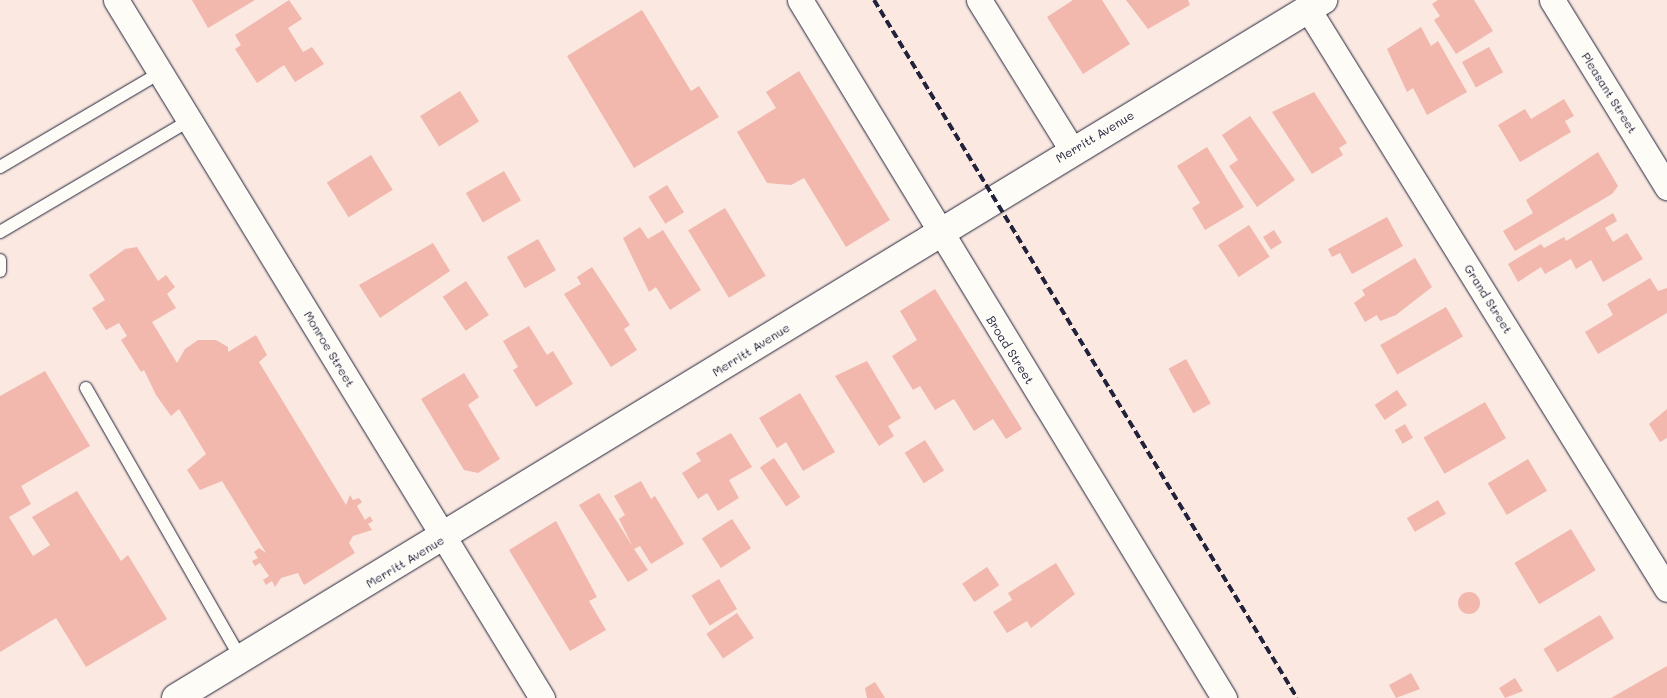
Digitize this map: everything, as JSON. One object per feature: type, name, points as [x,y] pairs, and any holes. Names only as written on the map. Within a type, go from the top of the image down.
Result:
[{"type":"street","name":"Monroe Street","points":[[116,0],[162,72],[542,698]]},
{"type":"street","name":"Broad Street","points":[[800,0],[939,234],[1224,698]]},
{"type":"street","points":[[979,0],[1072,150]]},
{"type":"street","name":"Pleasant Street","points":[[1552,0],[1667,187]]},
{"type":"street","name":"Merritt Avenue","points":[[176,698],[445,538],[1072,150],[1316,5]]},
{"type":"street","name":"Grand Street","points":[[1316,5],[1667,588]]},
{"type":"lane","points":[[0,167],[162,72]]},
{"type":"lane","points":[[0,232],[190,120]]},
{"type":"lane","points":[[0,260],[0,271]]},
{"type":"lane","points":[[86,388],[241,659]]},
{"type":"building","points":[[192,0],[255,0],[208,28]]},
{"type":"building","points":[[289,0],[302,19],[288,28],[303,52],[312,47],[324,64],[295,82],[284,65],[257,83],[235,49],[241,45],[235,35]]},
{"type":"building","points":[[1073,0],[1102,0],[1130,44],[1083,74],[1047,17]]},
{"type":"building","points":[[1126,0],[1188,0],[1190,5],[1148,29]]},
{"type":"building","points":[[1438,0],[1474,0],[1493,31],[1456,54],[1434,20],[1440,16],[1432,4]]},
{"type":"building","points":[[642,10],[691,91],[699,86],[719,117],[634,168],[567,56]]},
{"type":"building","points":[[1421,27],[1431,46],[1438,41],[1467,92],[1427,115],[1413,88],[1407,92],[1387,49]]},
{"type":"building","points":[[1489,47],[1503,72],[1476,87],[1462,62]]},
{"type":"building","points":[[799,71],[890,220],[846,247],[804,178],[791,185],[767,183],[737,132],[776,108],[766,92]]},
{"type":"building","points":[[460,91],[479,122],[439,146],[420,116]]},
{"type":"building","points":[[1314,92],[1347,143],[1339,148],[1343,155],[1312,174],[1272,112]]},
{"type":"building","points":[[1564,99],[1574,116],[1565,121],[1571,132],[1520,162],[1498,125],[1525,109],[1531,119]]},
{"type":"building","points":[[1250,116],[1295,180],[1257,207],[1229,166],[1238,160],[1222,135]]},
{"type":"building","points":[[1207,147],[1244,207],[1205,230],[1192,208],[1200,203],[1177,166]]},
{"type":"building","points":[[1598,152],[1618,186],[1612,194],[1515,251],[1503,231],[1533,213],[1526,200]]},
{"type":"building","points":[[371,155],[393,190],[349,217],[327,183]]},
{"type":"building","points":[[504,171],[521,200],[483,222],[466,193]]},
{"type":"building","points":[[667,185],[684,212],[665,224],[648,197]]},
{"type":"building","points":[[725,208],[766,276],[729,298],[688,230]]},
{"type":"building","points":[[1613,213],[1617,221],[1605,228],[1613,242],[1627,233],[1643,259],[1603,282],[1591,260],[1576,269],[1571,259],[1545,274],[1541,267],[1518,282],[1508,264],[1541,244],[1544,248],[1564,237],[1566,241]]},
{"type":"building","points":[[1387,217],[1403,246],[1352,274],[1340,253],[1332,257],[1328,249]]},
{"type":"building","points":[[1249,225],[1270,257],[1239,277],[1218,245]]},
{"type":"building","points":[[640,227],[648,239],[663,230],[701,290],[670,310],[656,287],[649,292],[623,238]]},
{"type":"building","points":[[1274,230],[1282,243],[1271,250],[1263,237]]},
{"type":"building","points":[[538,239],[556,270],[525,288],[507,257]]},
{"type":"building","points":[[433,243],[450,271],[380,318],[359,285]]},
{"type":"building","points":[[137,247],[158,281],[166,275],[175,287],[167,294],[176,308],[152,322],[177,363],[185,349],[198,340],[216,340],[228,347],[228,352],[256,335],[267,355],[259,362],[346,505],[350,495],[353,500],[359,498],[362,502],[357,506],[365,520],[370,516],[373,521],[368,524],[372,530],[353,536],[349,543],[355,553],[304,585],[298,573],[281,578],[275,587],[272,581],[266,585],[263,580],[269,576],[260,563],[255,566],[252,561],[258,558],[254,552],[259,548],[266,553],[222,481],[200,490],[187,470],[206,454],[179,409],[171,416],[156,395],[144,370],[141,372],[121,340],[127,336],[119,323],[106,330],[92,308],[105,300],[89,275],[125,249]]},
{"type":"building","points":[[1415,258],[1432,287],[1396,315],[1380,321],[1377,315],[1365,322],[1354,303],[1365,295],[1362,290]]},
{"type":"building","points":[[592,267],[630,325],[624,329],[637,350],[611,367],[564,294],[581,284],[577,277]]},
{"type":"building","points":[[1650,278],[1658,291],[1667,288],[1667,313],[1598,354],[1585,332],[1613,315],[1607,304]]},
{"type":"building","points":[[466,281],[489,315],[466,331],[443,297]]},
{"type":"building","points":[[935,289],[1022,429],[1006,439],[993,419],[974,431],[954,399],[935,410],[920,386],[913,390],[892,356],[917,340],[900,311]]},
{"type":"building","points":[[1446,307],[1463,336],[1397,374],[1380,345]]},
{"type":"building","points":[[529,326],[547,355],[553,351],[573,384],[536,407],[513,370],[518,367],[503,341]]},
{"type":"building","points":[[1186,359],[1211,404],[1193,413],[1169,369]]},
{"type":"building","points":[[867,361],[901,418],[888,426],[894,436],[879,446],[835,376]]},
{"type":"building","points":[[45,371],[90,446],[21,486],[31,504],[9,517],[33,556],[50,545],[32,517],[77,491],[121,561],[128,555],[167,619],[86,667],[56,618],[0,652],[0,396]]},
{"type":"building","points":[[464,373],[479,397],[468,405],[500,459],[478,473],[464,470],[421,399]]},
{"type":"building","points":[[1397,390],[1407,405],[1385,420],[1375,405]]},
{"type":"building","points":[[800,393],[835,452],[803,471],[786,442],[777,448],[759,418]]},
{"type":"building","points":[[1485,402],[1506,438],[1445,474],[1424,438]]},
{"type":"building","points":[[1667,409],[1667,438],[1660,442],[1649,424]]},
{"type":"building","points":[[1405,424],[1413,438],[1403,444],[1395,430]]},
{"type":"building","points":[[731,433],[752,467],[729,480],[739,498],[718,511],[707,493],[698,499],[682,473],[701,461],[696,453]]},
{"type":"building","points":[[925,440],[944,471],[924,483],[905,453]]},
{"type":"building","points":[[774,458],[800,497],[786,506],[760,468]]},
{"type":"building","points":[[1528,459],[1547,491],[1507,515],[1488,483]]},
{"type":"building","points":[[641,481],[651,499],[655,496],[684,544],[651,564],[640,546],[634,549],[648,570],[628,582],[579,505],[599,493],[633,547],[619,519],[625,515],[614,496]]},
{"type":"building","points":[[1438,500],[1446,514],[1415,532],[1407,518]]},
{"type":"building","points":[[732,519],[751,548],[721,568],[702,539]]},
{"type":"building","points":[[556,521],[597,597],[589,601],[606,630],[570,651],[509,550]]},
{"type":"building","points":[[1571,529],[1596,570],[1539,604],[1514,563]]},
{"type":"building","points":[[1056,563],[1075,594],[1031,628],[1027,621],[1007,633],[993,612],[1012,600],[1008,593]]},
{"type":"building","points":[[987,567],[999,585],[974,602],[962,584]]},
{"type":"building","points":[[719,579],[737,609],[710,625],[692,595]]},
{"type":"building","points":[[1469,592],[1477,595],[1480,603],[1477,611],[1469,614],[1461,611],[1458,603],[1461,595]]},
{"type":"building","points":[[737,613],[754,638],[723,659],[706,634]]},
{"type":"building","points":[[1600,615],[1614,638],[1557,672],[1543,649]]},
{"type":"building","points":[[1667,666],[1667,698],[1611,698]]},
{"type":"building","points":[[1411,673],[1420,689],[1396,698],[1389,685]]},
{"type":"building","points":[[1515,678],[1523,691],[1505,698],[1499,688]]},
{"type":"building","points":[[875,682],[885,698],[867,698],[865,688]]},
{"type":"railway","points":[[874,0],[1297,698]]}]
